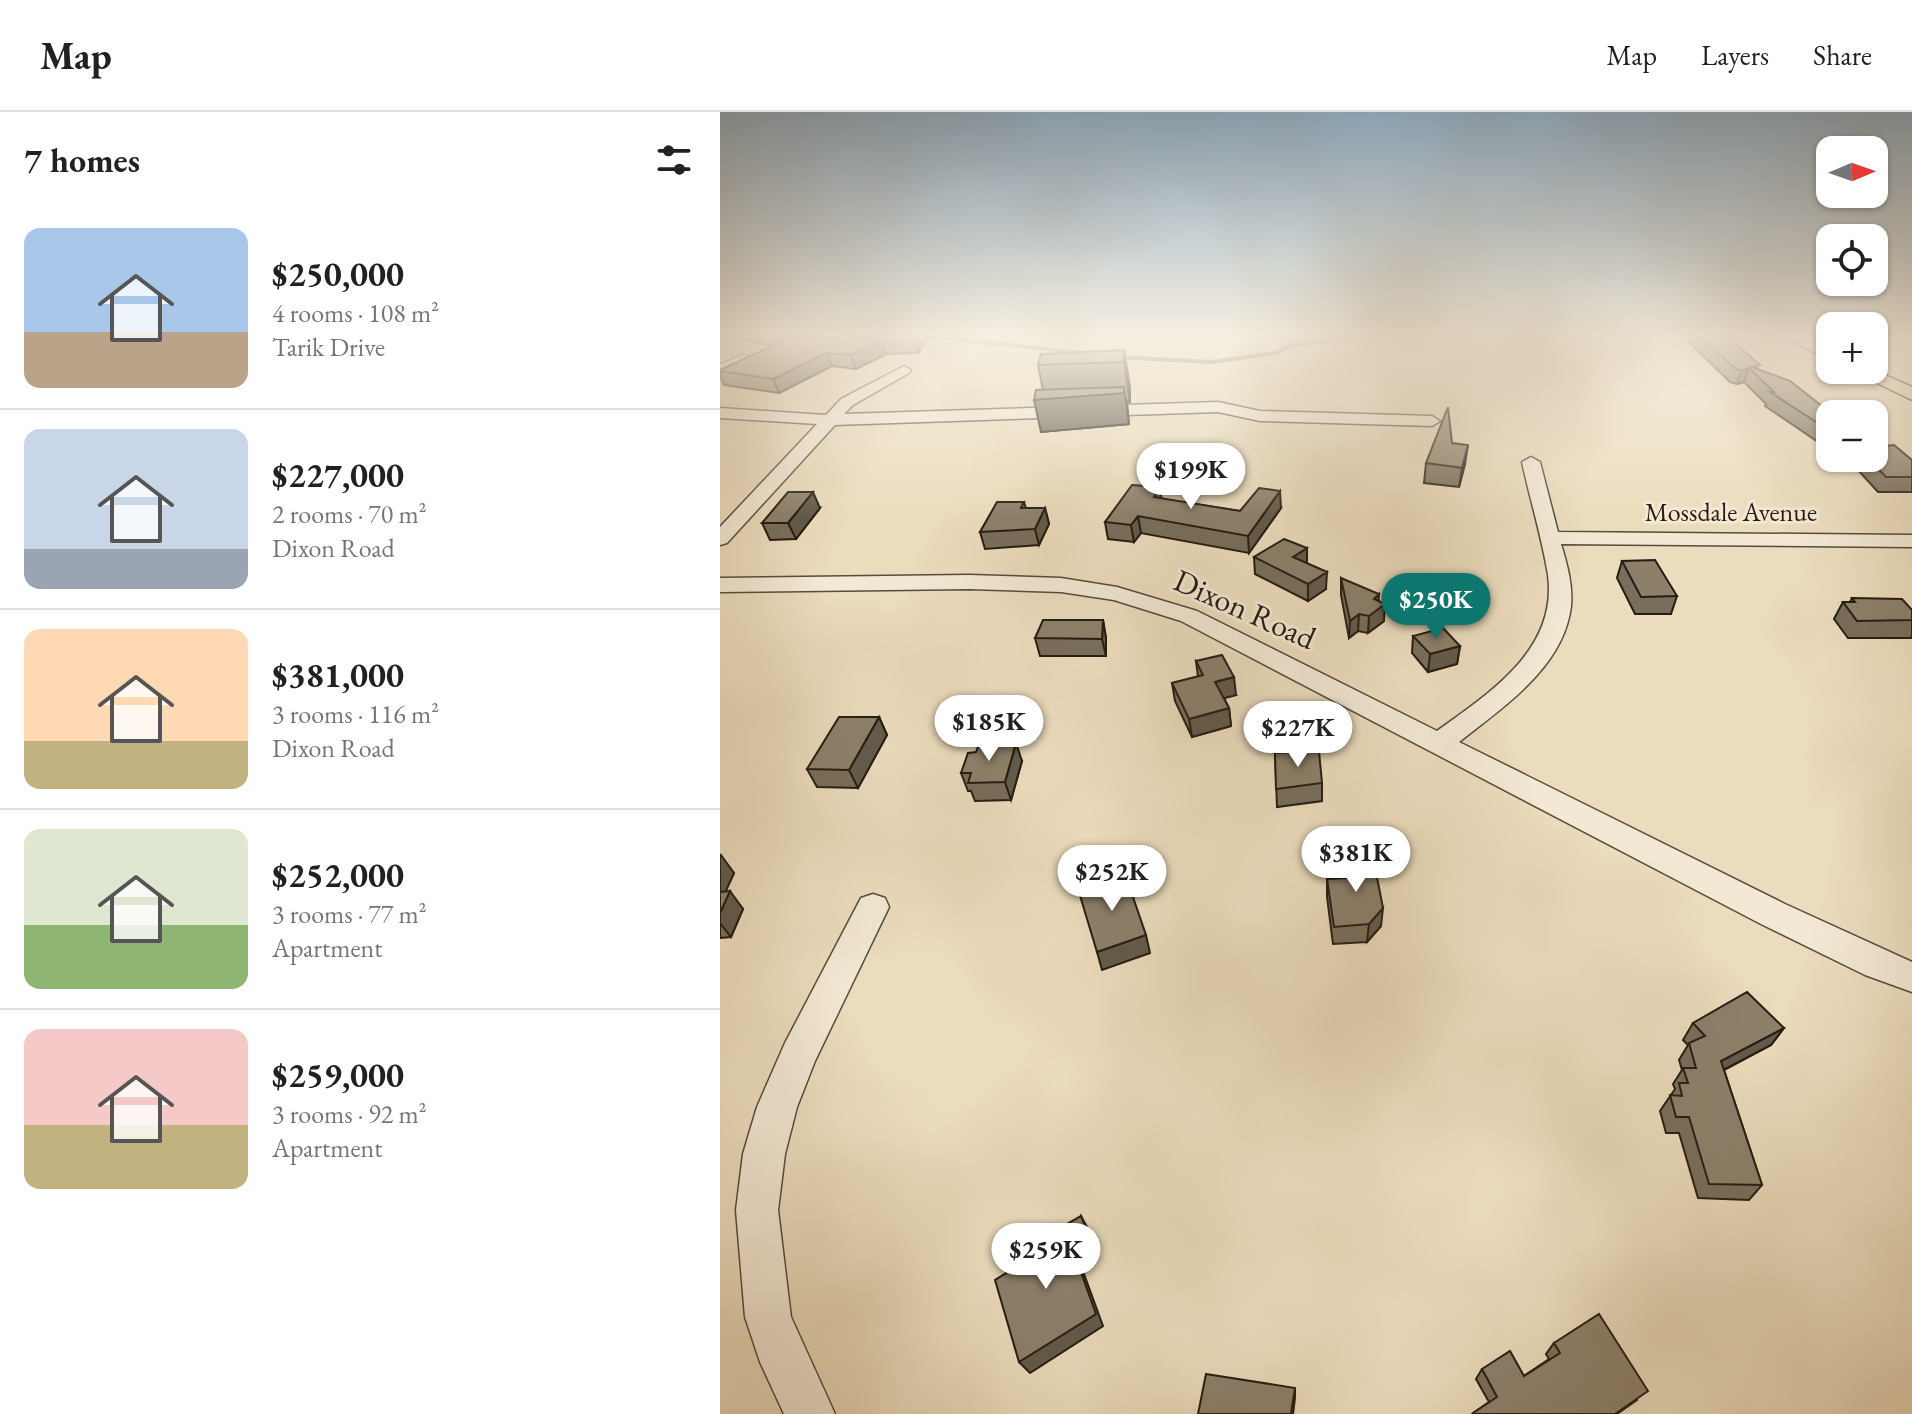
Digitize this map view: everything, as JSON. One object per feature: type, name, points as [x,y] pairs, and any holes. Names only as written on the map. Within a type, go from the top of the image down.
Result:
[{"type":"street","points":[[720,539],[827,420],[858,396]]},
{"type":"street","points":[[720,413],[827,420],[1218,407],[1260,416],[1432,421]]},
{"type":"street","points":[[1440,743],[1524,674],[1551,639],[1559,617],[1561,595],[1531,462]]},
{"type":"street","name":"Mossdale Avenue","points":[[1550,538],[1912,541]]},
{"type":"street","name":"Dixon Road","points":[[720,585],[1023,583],[1117,594],[1214,626],[1773,914],[1877,964],[1912,977]]},
{"type":"street","points":[[810,1414],[784,1362],[768,1317],[757,1210],[764,1154],[777,1107],[798,1055],[873,907]]},
{"type":"building","points":[[1035,396],[1089,396],[1034,400]]},
{"type":"building","points":[[1776,396],[1809,396],[1816,401],[1816,422]]},
{"type":"building","points":[[1448,407],[1452,443],[1468,445],[1462,468],[1426,463]]},
{"type":"building","points":[[1894,445],[1912,460],[1912,477],[1886,477],[1881,472],[1888,472],[1888,446]]},
{"type":"building","points":[[1132,485],[1160,487],[1154,497],[1240,511],[1259,488],[1280,491],[1248,536],[1138,516],[1131,525],[1105,522]]},
{"type":"building","points":[[788,492],[813,492],[788,523],[762,523]]},
{"type":"building","points":[[997,502],[1024,502],[1021,508],[1045,508],[1035,529],[980,532]]},
{"type":"building","points":[[1284,539],[1307,548],[1293,557],[1327,572],[1308,584],[1254,557]]},
{"type":"building","points":[[1655,560],[1677,596],[1641,597],[1622,561]]},
{"type":"building","points":[[1341,578],[1379,594],[1374,599],[1385,604],[1369,616],[1359,614],[1350,621]]},
{"type":"building","points":[[1852,598],[1902,599],[1912,610],[1912,620],[1857,621],[1843,602],[1855,602]]},
{"type":"building","points":[[1043,620],[1103,620],[1102,639],[1035,638]]},
{"type":"building","points":[[1443,628],[1460,646],[1430,654],[1413,636]]},
{"type":"building","points":[[1222,655],[1234,677],[1215,682],[1229,708],[1189,719],[1172,683],[1203,675],[1196,661]]},
{"type":"building","points":[[839,717],[879,717],[849,770],[807,769]]},
{"type":"building","points":[[1016,743],[1005,782],[968,783],[971,773],[961,773],[968,753],[976,752],[979,744]]},
{"type":"building","points":[[1319,751],[1322,783],[1276,789],[1275,753]]},
{"type":"building","points":[[1373,857],[1383,908],[1369,924],[1334,927],[1327,879],[1349,878],[1346,859]]},
{"type":"building","points":[[1125,874],[1146,935],[1097,952],[1078,889]]},
{"type":"building","points":[[730,891],[720,913],[720,892]]},
{"type":"building","points":[[1747,992],[1784,1028],[1721,1061],[1762,1185],[1709,1184],[1689,1117],[1676,1117],[1670,1095],[1682,1096],[1679,1083],[1688,1083],[1683,1068],[1696,1068],[1689,1043],[1705,1036],[1693,1023]]},
{"type":"building","points":[[1081,1216],[1090,1239],[1073,1250],[1096,1314],[1019,1362],[995,1280],[1024,1262],[1020,1251]]},
{"type":"building","points":[[1599,1314],[1648,1391],[1615,1414],[1473,1414],[1497,1397],[1482,1369],[1510,1351],[1524,1376],[1560,1353],[1554,1343]]},
{"type":"building","points":[[1206,1374],[1295,1388],[1291,1414],[1198,1414]]}]
